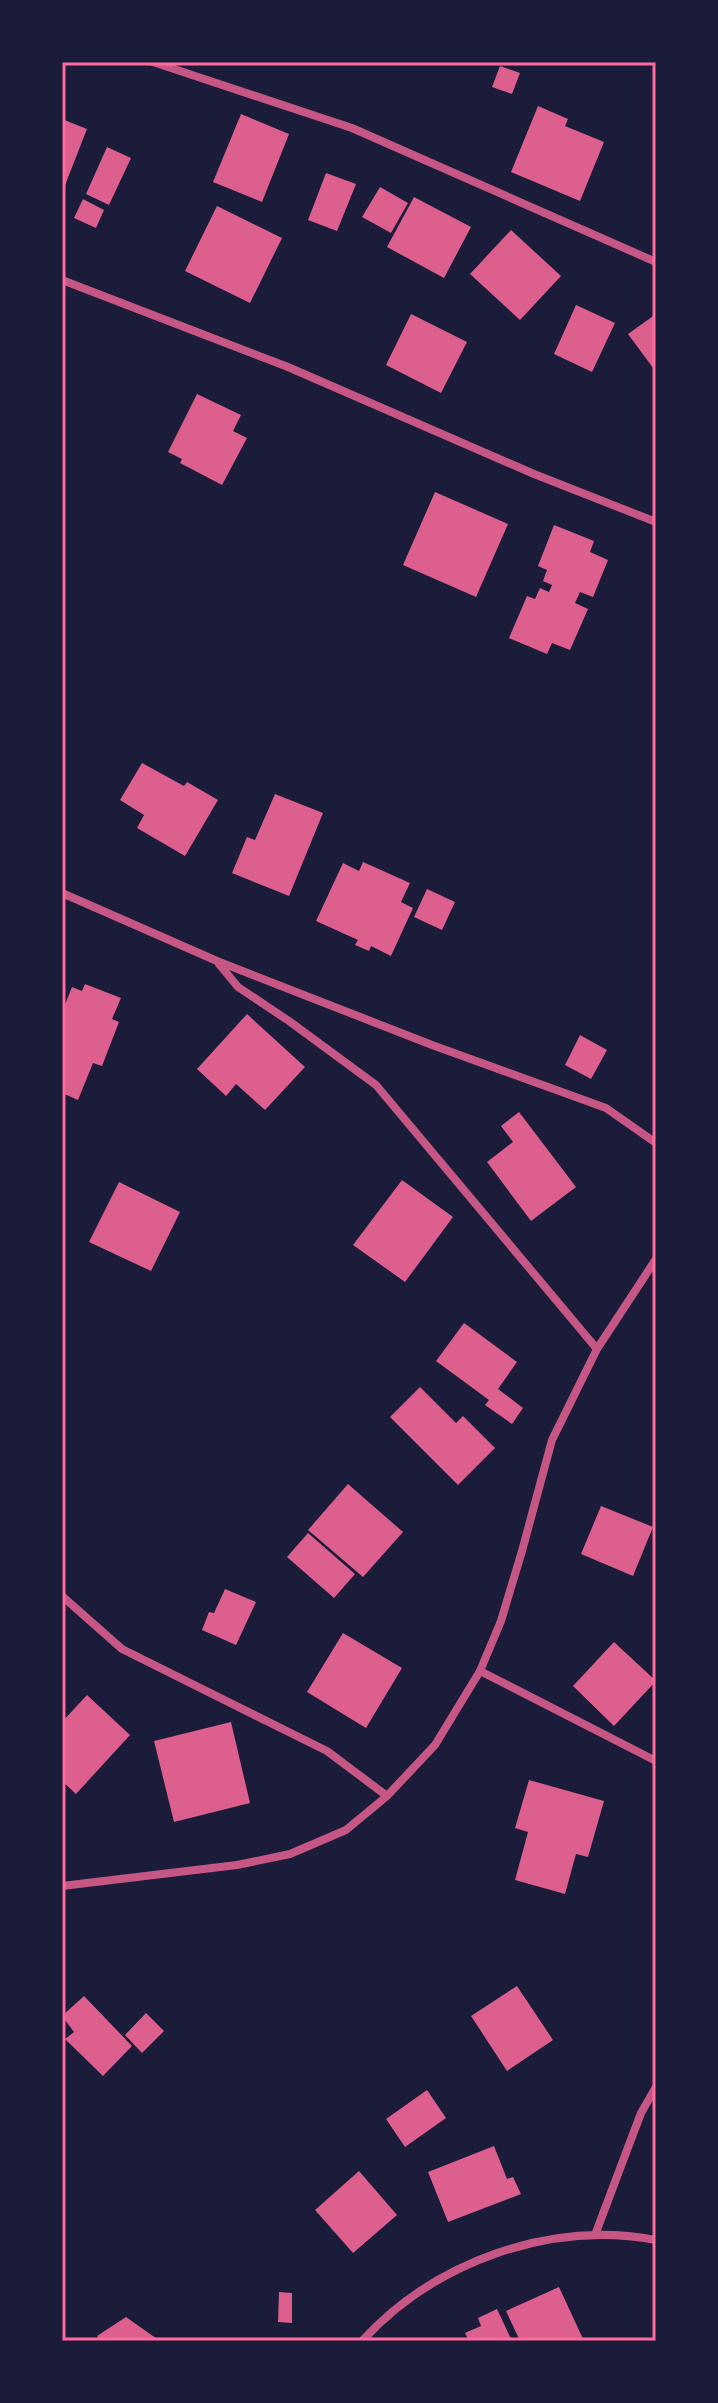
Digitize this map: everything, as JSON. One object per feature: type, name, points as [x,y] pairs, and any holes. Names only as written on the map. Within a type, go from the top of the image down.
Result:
[{"type":"street","points":[[153,62],[352,128],[656,262]]},
{"type":"street","points":[[62,280],[288,367],[534,474],[656,522]]},
{"type":"street","points":[[62,893],[217,961],[432,1045],[606,1108],[656,1143]]},
{"type":"street","points":[[217,961],[238,987],[376,1085],[597,1349]]},
{"type":"street","points":[[62,1886],[237,1865],[290,1854],[346,1830],[387,1796],[435,1745],[480,1671],[514,1579],[552,1440],[597,1349],[656,1259]]},
{"type":"street","points":[[62,1596],[122,1649],[327,1751],[387,1796]]},
{"type":"street","points":[[480,1671],[656,1761]]},
{"type":"street","points":[[595,2235],[641,2113],[656,2087]]},
{"type":"street","points":[[362,2341],[382,2319],[427,2285],[487,2256],[559,2237],[631,2236],[656,2240]]},
{"type":"building","points":[[500,66],[520,73],[512,94],[492,87]]},
{"type":"building","points":[[538,106],[568,119],[565,126],[604,142],[580,201],[511,172]]},
{"type":"building","points":[[241,114],[289,134],[262,202],[213,182]]},
{"type":"building","points":[[62,119],[87,129],[62,193]]},
{"type":"building","points":[[107,147],[131,158],[109,205],[86,194]]},
{"type":"building","points":[[326,173],[356,184],[337,231],[308,220]]},
{"type":"building","points":[[380,187],[408,203],[391,233],[362,217]]},
{"type":"building","points":[[414,197],[471,227],[444,278],[387,247]]},
{"type":"building","points":[[83,199],[104,210],[96,228],[74,218]]},
{"type":"building","points":[[217,206],[282,238],[250,303],[185,271]]},
{"type":"building","points":[[511,230],[561,276],[520,320],[470,274]]},
{"type":"building","points":[[576,305],[615,323],[592,372],[554,354]]},
{"type":"building","points":[[411,314],[467,342],[441,393],[386,365]]},
{"type":"building","points":[[656,314],[656,372],[628,334]]},
{"type":"building","points":[[197,394],[241,415],[233,431],[247,438],[222,485],[180,463],[182,459],[168,452]]},
{"type":"building","points":[[435,492],[508,524],[476,597],[403,565]]},
{"type":"building","points":[[554,525],[594,541],[590,552],[608,560],[593,597],[580,592],[575,603],[588,609],[570,650],[552,643],[547,654],[509,638],[527,596],[535,599],[540,588],[549,592],[552,585],[543,581],[547,570],[538,566]]},
{"type":"building","points":[[142,763],[184,786],[187,782],[218,800],[185,856],[137,828],[144,815],[120,800]]},
{"type":"building","points":[[275,794],[323,813],[289,896],[232,873],[247,837],[255,840]]},
{"type":"building","points":[[363,862],[410,883],[401,902],[413,908],[391,956],[371,946],[369,951],[355,945],[358,940],[316,921],[343,863],[359,871]]},
{"type":"building","points":[[427,889],[455,902],[442,930],[414,917]]},
{"type":"building","points":[[85,984],[121,998],[112,1019],[119,1022],[102,1066],[93,1063],[78,1100],[62,1093],[62,1012],[72,987],[82,991]]},
{"type":"building","points":[[247,1014],[305,1067],[265,1110],[236,1084],[226,1096],[197,1069]]},
{"type":"building","points":[[580,1035],[607,1050],[591,1079],[565,1065]]},
{"type":"building","points":[[519,1112],[576,1187],[531,1221],[487,1162],[513,1142],[501,1126]]},
{"type":"building","points":[[402,1180],[453,1217],[405,1282],[353,1245]]},
{"type":"building","points":[[119,1182],[180,1212],[151,1271],[89,1242]]},
{"type":"building","points":[[464,1323],[517,1362],[498,1389],[523,1408],[512,1424],[485,1405],[489,1400],[436,1361]]},
{"type":"building","points":[[420,1387],[456,1423],[463,1416],[495,1448],[458,1485],[390,1417]]},
{"type":"building","points":[[348,1484],[403,1532],[363,1577],[308,1530]]},
{"type":"building","points":[[601,1506],[653,1527],[633,1576],[581,1554]]},
{"type":"building","points":[[308,1533],[355,1574],[334,1598],[287,1557]]},
{"type":"building","points":[[225,1589],[256,1602],[236,1645],[202,1630],[209,1612],[214,1613]]},
{"type":"building","points":[[343,1633],[402,1668],[366,1728],[307,1692]]},
{"type":"building","points":[[614,1642],[656,1681],[614,1726],[573,1686]]},
{"type":"building","points":[[87,1695],[130,1735],[76,1794],[62,1781],[62,1722]]},
{"type":"building","points":[[231,1722],[250,1803],[174,1822],[154,1741]]},
{"type":"building","points":[[529,1780],[604,1801],[588,1857],[576,1854],[565,1894],[515,1880],[528,1832],[515,1828]]},
{"type":"building","points":[[517,1986],[553,2040],[507,2071],[471,2016]]},
{"type":"building","points":[[84,1996],[132,2046],[103,2076],[65,2039],[74,2032],[62,2016]]},
{"type":"building","points":[[146,2013],[164,2031],[142,2053],[125,2035]]},
{"type":"building","points":[[427,2090],[446,2118],[405,2147],[386,2119]]},
{"type":"building","points":[[494,2146],[507,2179],[513,2177],[521,2194],[448,2222],[428,2172]]},
{"type":"building","points":[[359,2171],[397,2215],[353,2253],[315,2210]]},
{"type":"building","points":[[559,2287],[584,2341],[520,2341],[506,2311]]},
{"type":"building","points":[[279,2292],[292,2293],[292,2323],[278,2322]]},
{"type":"building","points":[[497,2309],[512,2341],[469,2341],[465,2333],[481,2326],[478,2318]]},
{"type":"building","points":[[126,2317],[160,2341],[100,2341],[97,2336]]}]
